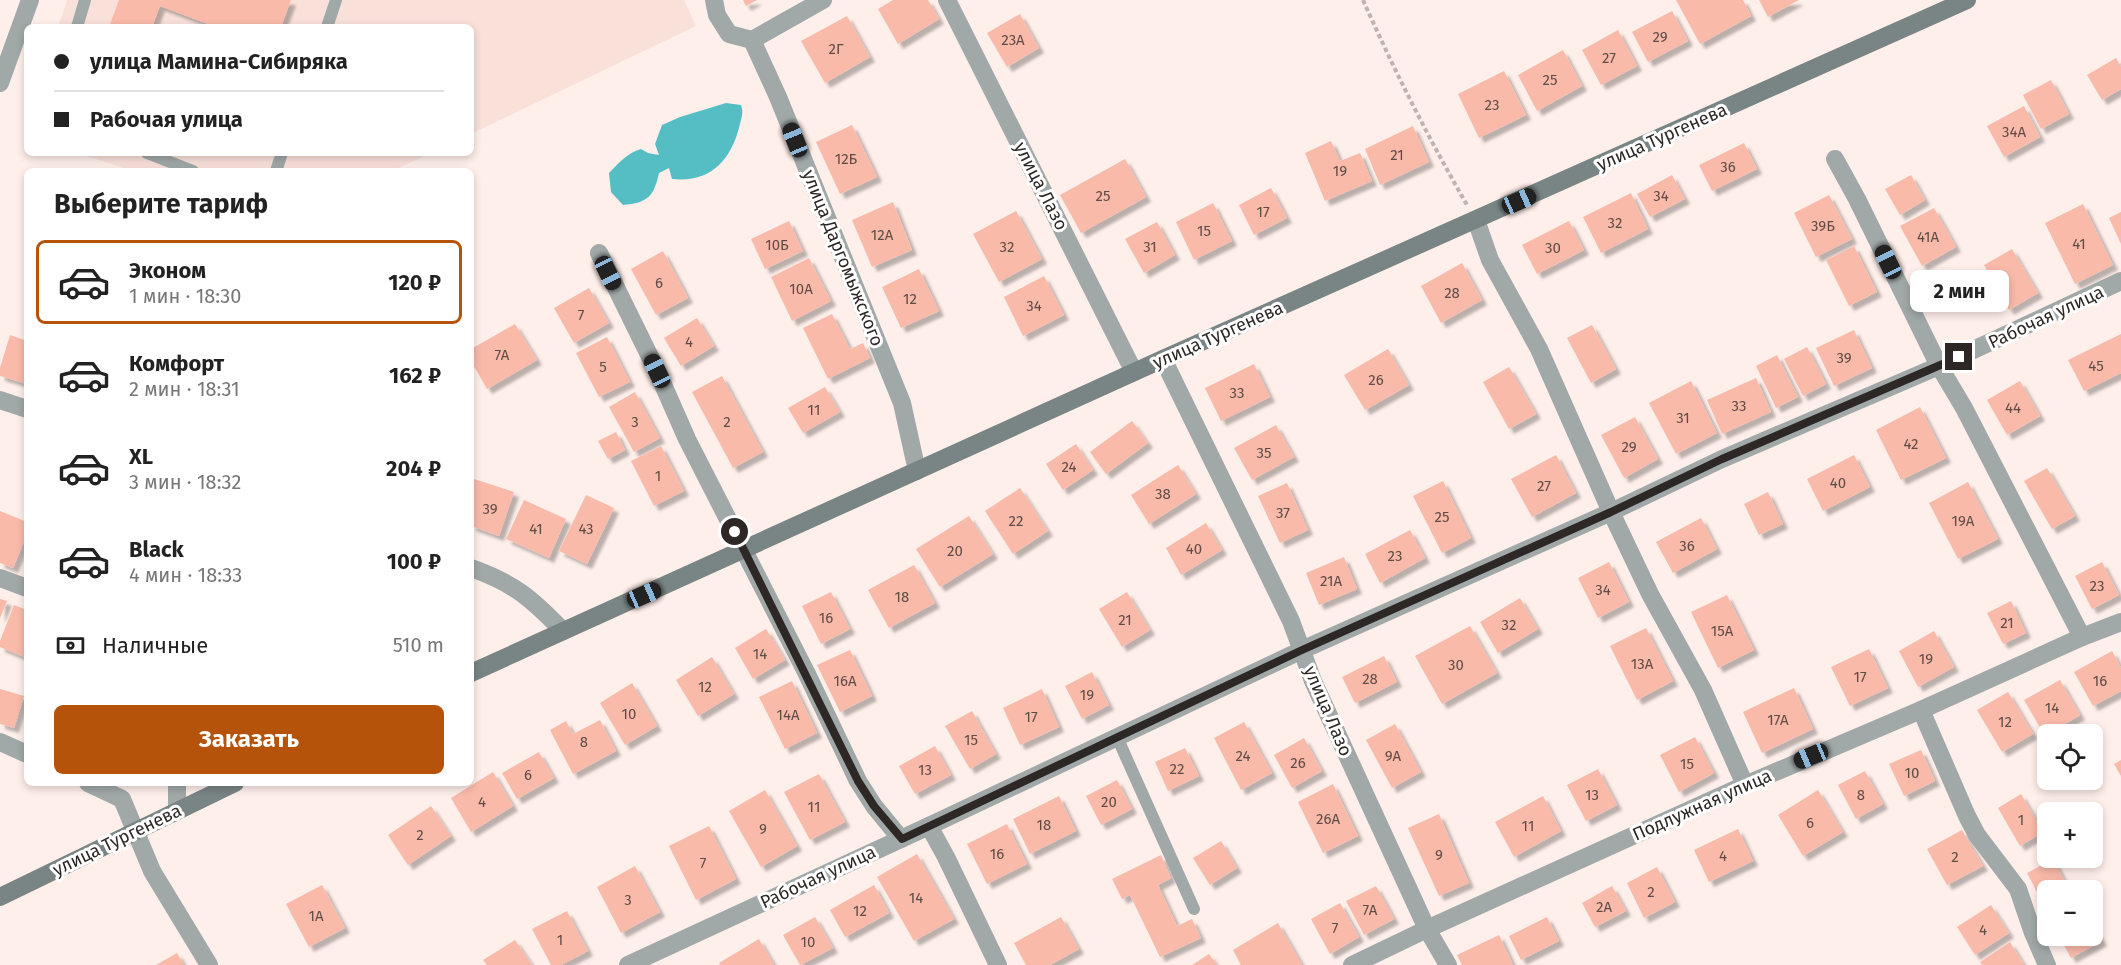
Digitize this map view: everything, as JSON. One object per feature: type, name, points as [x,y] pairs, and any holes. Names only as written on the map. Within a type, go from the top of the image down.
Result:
[{"type":"street","points":[[0,83],[30,0]]},
{"type":"street","points":[[714,0],[717,15],[729,34],[752,40],[823,0]]},
{"type":"street","name":"улица Лазо","points":[[947,0],[1134,372]]},
{"type":"street","name":"улица Тургенева","points":[[474,672],[1134,372],[1967,0]]},
{"type":"street","name":"улица Даргомыжского","points":[[752,40],[778,97],[902,403],[917,471]]},
{"type":"street","points":[[1834,159],[1857,199],[1939,366],[1964,408],[2082,637]]},
{"type":"street","points":[[1476,220],[1490,260],[1539,349],[1611,512],[1650,594],[1704,690],[1745,785]]},
{"type":"street","points":[[598,253],[657,371],[687,439],[745,550],[858,781],[874,806],[902,839]]},
{"type":"street","name":"Рабочая улица","points":[[628,965],[902,839],[1302,650],[1611,512],[1722,459],[1939,366],[2121,281]]},
{"type":"street","name":"улица Лазо","points":[[1163,359],[1291,621],[1313,681],[1427,929],[1448,965]]},
{"type":"street","points":[[0,400],[24,408]]},
{"type":"street","points":[[474,569],[516,588],[535,602],[563,631]]},
{"type":"street","points":[[0,578],[24,587]]},
{"type":"street","name":"Подлужная улица","points":[[1352,965],[1745,785],[1921,710],[2082,637],[2120,626]]},
{"type":"street","points":[[1921,710],[1977,835],[2018,889],[2047,965]]},
{"type":"street","points":[[0,742],[24,753]]},
{"type":"street","points":[[94,786],[122,799],[152,871],[210,965]]},
{"type":"street","points":[[177,786],[177,811]]},
{"type":"street","name":"улица Тургенева","points":[[0,897],[229,786]]},
{"type":"street","points":[[929,826],[998,965]]},
{"type":"lane","points":[[77,24],[85,0]]},
{"type":"lane","points":[[328,24],[336,0]]},
{"type":"lane","points":[[155,156],[185,168]]},
{"type":"lane","points":[[1117,738],[1194,909]]},
{"type":"path","points":[[1363,0],[1380,39],[1435,147],[1476,220]]},
{"type":"shaded area","points":[[67,0],[684,0],[696,26],[474,133],[474,24],[59,24]]},
{"type":"shaded area","points":[[86,156],[424,156],[399,168],[124,168]]},
{"type":"water","points":[[726,103],[741,105],[742,116],[730,150],[716,167],[708,173],[685,179],[672,179],[669,168],[659,173],[652,193],[638,202],[623,205],[611,192],[609,173],[627,156],[641,149],[659,155],[655,144],[662,125]]},
{"type":"building","points":[[119,0],[291,0],[282,24],[208,24],[160,6],[153,24],[110,24]]},
{"type":"building","points":[[743,0],[757,0],[746,6]]},
{"type":"building","points":[[893,0],[928,0],[939,19],[898,44],[878,9]]},
{"type":"building","points":[[1676,0],[1743,0],[1751,16],[1700,44]]},
{"type":"building","points":[[1759,0],[1799,0],[1768,17]]},
{"type":"building","points":[[1672,11],[1688,41],[1648,62],[1632,32]]},
{"type":"building","points":[[1020,14],[1039,48],[1007,67],[987,33]]},
{"type":"building","points":[[847,16],[870,57],[825,83],[801,41]]},
{"type":"building","points":[[1618,30],[1637,66],[1601,85],[1582,50]]},
{"type":"building","points":[[1563,50],[1582,86],[1537,111],[1518,75]]},
{"type":"building","points":[[2116,58],[2121,67],[2121,89],[2102,100],[2087,75]]},
{"type":"building","points":[[1504,71],[1526,115],[1479,138],[1458,94]]},
{"type":"building","points":[[2051,80],[2069,114],[2041,129],[2023,95]]},
{"type":"building","points":[[2024,106],[2040,137],[2004,157],[1987,126]]},
{"type":"building","points":[[852,125],[877,177],[840,194],[816,142]]},
{"type":"building","points":[[1413,126],[1429,162],[1380,185],[1365,149]]},
{"type":"building","points":[[1331,141],[1340,161],[1360,153],[1372,181],[1325,201],[1305,153]]},
{"type":"building","points":[[1744,143],[1757,169],[1712,191],[1699,165]]},
{"type":"building","points":[[1125,159],[1146,197],[1081,233],[1060,195]]},
{"type":"building","points":[[1672,175],[1685,199],[1650,217],[1637,194]]},
{"type":"building","points":[[1911,175],[1925,200],[1900,215],[1885,189]]},
{"type":"building","points":[[1271,188],[1287,218],[1254,235],[1239,205]]},
{"type":"building","points":[[1631,193],[1648,229],[1601,253],[1583,217]]},
{"type":"building","points":[[1829,195],[1852,239],[1816,257],[1794,213]]},
{"type":"building","points":[[893,202],[912,250],[872,267],[852,220]]},
{"type":"building","points":[[1213,203],[1232,241],[1194,260],[1176,222]]},
{"type":"building","points":[[2083,204],[2113,265],[2075,284],[2045,223]]},
{"type":"building","points":[[1934,208],[1956,247],[1922,266],[1900,226]]},
{"type":"building","points":[[1016,211],[1042,259],[999,282],[973,234]]},
{"type":"building","points":[[2121,212],[2121,244],[2109,218]]},
{"type":"building","points":[[789,221],[803,251],[765,269],[751,239]]},
{"type":"building","points":[[1569,221],[1584,250],[1537,274],[1522,245]]},
{"type":"building","points":[[1157,222],[1175,255],[1144,273],[1125,239]]},
{"type":"building","points":[[1854,246],[1877,292],[1849,306],[1826,260]]},
{"type":"building","points":[[2012,249],[2038,293],[2009,310],[1984,265]]},
{"type":"building","points":[[663,251],[688,298],[656,315],[631,269]]},
{"type":"building","points":[[809,258],[831,301],[792,321],[771,277]]},
{"type":"building","points":[[1462,263],[1482,300],[1441,323],[1421,286]]},
{"type":"building","points":[[919,269],[939,311],[901,328],[882,287]]},
{"type":"building","points":[[1044,276],[1064,315],[1023,336],[1004,297]]},
{"type":"building","points":[[589,288],[609,323],[574,343],[554,308]]},
{"type":"building","points":[[832,314],[850,349],[863,343],[870,358],[828,379],[803,328]]},
{"type":"building","points":[[697,318],[714,346],[681,366],[664,338]]},
{"type":"building","points":[[515,324],[537,360],[487,389],[474,366],[474,347]]},
{"type":"building","points":[[1592,325],[1616,369],[1591,383],[1567,338]]},
{"type":"building","points":[[1854,330],[1872,368],[1834,386],[1816,348]]},
{"type":"building","points":[[2121,334],[2121,373],[2084,391],[2068,360]]},
{"type":"building","points":[[10,335],[24,340],[24,383],[0,376],[0,368]]},
{"type":"building","points":[[607,337],[630,382],[599,397],[576,353]]},
{"type":"building","points":[[1807,347],[1826,384],[1803,396],[1784,359]]},
{"type":"building","points":[[1388,349],[1409,385],[1365,410],[1344,375]]},
{"type":"building","points":[[1777,355],[1798,397],[1776,408],[1756,366]]},
{"type":"building","points":[[1254,364],[1270,397],[1221,421],[1205,388]]},
{"type":"building","points":[[1509,367],[1536,414],[1509,429],[1483,382]]},
{"type":"building","points":[[722,376],[763,452],[733,468],[692,392]]},
{"type":"building","points":[[1756,378],[1771,412],[1722,434],[1707,400]]},
{"type":"building","points":[[1691,381],[1717,433],[1676,454],[1649,403]]},
{"type":"building","points":[[2020,381],[2040,416],[2007,435],[1987,400]]},
{"type":"building","points":[[825,387],[840,412],[803,433],[788,408]]},
{"type":"building","points":[[635,392],[660,438],[634,452],[609,407]]},
{"type":"building","points":[[1920,407],[1946,458],[1901,480],[1876,430]]},
{"type":"building","points":[[1635,417],[1658,459],[1624,478],[1601,435]]},
{"type":"building","points":[[1132,421],[1148,443],[1106,474],[1090,452]]},
{"type":"building","points":[[1276,425],[1294,457],[1252,480],[1234,448]]},
{"type":"building","points":[[616,432],[625,450],[608,459],[598,441]]},
{"type":"building","points":[[1076,444],[1093,470],[1063,490],[1046,464]]},
{"type":"building","points":[[661,446],[684,491],[654,506],[631,461]]},
{"type":"building","points":[[1556,455],[1576,493],[1532,517],[1511,479]]},
{"type":"building","points":[[1854,455],[1870,487],[1823,511],[1807,479]]},
{"type":"building","points":[[1178,465],[1196,494],[1149,524],[1131,495]]},
{"type":"building","points":[[2047,468],[2075,516],[2052,529],[2024,481]]},
{"type":"building","points":[[474,479],[514,492],[499,536],[474,527]]},
{"type":"building","points":[[1443,481],[1471,538],[1442,553],[1413,496]]},
{"type":"building","points":[[1968,482],[1998,539],[1958,559],[1929,503]]},
{"type":"building","points":[[1287,483],[1308,530],[1280,543],[1258,496]]},
{"type":"building","points":[[1020,488],[1048,531],[1013,554],[985,511]]},
{"type":"building","points":[[1768,492],[1783,524],[1759,535],[1744,504]]},
{"type":"building","points":[[586,495],[614,508],[587,564],[559,551]]},
{"type":"building","points":[[524,500],[566,519],[549,558],[506,539]]},
{"type":"building","points":[[0,511],[24,521],[24,541],[13,568],[0,563]]},
{"type":"building","points":[[969,516],[993,554],[940,587],[916,549]]},
{"type":"building","points":[[1701,518],[1717,549],[1673,573],[1656,542]]},
{"type":"building","points":[[1206,523],[1222,550],[1181,575],[1166,548]]},
{"type":"building","points":[[1410,530],[1425,558],[1380,583],[1365,554]]},
{"type":"building","points":[[1344,557],[1357,589],[1319,605],[1306,573]]},
{"type":"building","points":[[1609,562],[1629,602],[1598,618],[1578,578]]},
{"type":"building","points":[[2102,562],[2119,595],[2092,609],[2075,576]]},
{"type":"building","points":[[914,565],[935,603],[889,628],[868,590]]},
{"type":"building","points":[[831,592],[850,629],[821,644],[802,606]]},
{"type":"building","points":[[1127,592],[1150,630],[1122,647],[1099,609]]},
{"type":"building","points":[[1727,595],[1754,650],[1718,668],[1691,612]]},
{"type":"building","points":[[1520,598],[1538,629],[1498,653],[1480,622]]},
{"type":"building","points":[[0,599],[7,601],[0,618]]},
{"type":"building","points":[[2011,601],[2026,633],[2003,644],[1987,613]]},
{"type":"building","points":[[14,605],[24,609],[24,657],[0,647],[0,641]]},
{"type":"building","points":[[1470,626],[1497,673],[1442,704],[1415,656]]},
{"type":"building","points":[[1646,628],[1673,681],[1637,700],[1610,646]]},
{"type":"building","points":[[766,629],[785,660],[753,679],[735,648]]},
{"type":"building","points":[[1934,631],[1954,667],[1918,687],[1899,651]]},
{"type":"building","points":[[1869,649],[1888,688],[1850,706],[1831,667]]},
{"type":"building","points":[[850,650],[872,696],[840,712],[817,665]]},
{"type":"building","points":[[2112,651],[2121,668],[2121,691],[2093,706],[2074,672]]},
{"type":"building","points":[[1384,656],[1397,682],[1355,703],[1342,677]]},
{"type":"building","points":[[712,657],[734,694],[698,716],[676,680]]},
{"type":"building","points":[[1092,672],[1109,705],[1082,719],[1065,686]]},
{"type":"building","points":[[2060,680],[2080,715],[2065,724],[2038,724],[2024,700]]},
{"type":"building","points":[[792,681],[817,733],[785,749],[759,697]]},
{"type":"building","points":[[632,683],[657,726],[625,745],[600,703]]},
{"type":"building","points":[[1794,688],[1813,729],[1762,753],[1743,712]]},
{"type":"building","points":[[0,689],[24,696],[14,728],[0,724]]},
{"type":"building","points":[[1042,689],[1059,727],[1020,745],[1003,708]]},
{"type":"building","points":[[2008,692],[2033,734],[2002,752],[1977,710]]},
{"type":"building","points":[[972,711],[996,754],[970,769],[945,726]]},
{"type":"building","points":[[600,720],[616,751],[573,774],[550,730],[566,721],[573,734]]},
{"type":"building","points":[[1244,722],[1272,773],[1241,790],[1214,738]]},
{"type":"building","points":[[1395,724],[1421,772],[1392,788],[1366,740]]},
{"type":"building","points":[[1695,737],[1714,773],[1679,792],[1660,755]]},
{"type":"building","points":[[1304,738],[1322,771],[1292,788],[1274,755]]},
{"type":"building","points":[[935,746],[951,775],[915,794],[899,766]]},
{"type":"building","points":[[1185,748],[1199,776],[1168,791],[1155,762]]},
{"type":"building","points":[[1921,750],[1935,781],[1904,796],[1889,764]]},
{"type":"building","points":[[539,752],[554,778],[517,799],[502,773]]},
{"type":"building","points":[[2121,760],[2121,776],[2114,764]]},
{"type":"building","points":[[1598,769],[1617,805],[1586,821],[1567,785]]},
{"type":"building","points":[[1865,771],[1883,804],[1856,819],[1838,785]]},
{"type":"building","points":[[493,772],[513,806],[471,832],[451,798],[474,786],[474,784]]},
{"type":"building","points":[[819,774],[845,822],[810,840],[784,792]]},
{"type":"building","points":[[1117,780],[1132,809],[1101,825],[1086,796]]},
{"type":"building","points":[[1333,784],[1358,836],[1323,853],[1298,802]]},
{"type":"building","points":[[765,790],[797,846],[761,867],[729,811]]},
{"type":"building","points":[[1818,790],[1843,832],[1803,856],[1778,815]]},
{"type":"building","points":[[2021,794],[2037,822],[2037,836],[2020,846],[1998,808]]},
{"type":"building","points":[[1059,796],[1076,831],[1030,854],[1013,819]]},
{"type":"building","points":[[1543,796],[1561,831],[1514,857],[1495,822]]},
{"type":"building","points":[[431,806],[451,836],[408,865],[388,835]]},
{"type":"building","points":[[1439,814],[1469,883],[1439,896],[1408,828]]},
{"type":"building","points":[[1007,824],[1027,864],[987,884],[967,844]]},
{"type":"building","points":[[709,826],[736,879],[696,900],[669,846]]},
{"type":"building","points":[[1738,829],[1753,861],[1709,882],[1694,850]]},
{"type":"building","points":[[1962,830],[1983,866],[1947,885],[1927,849]]},
{"type":"building","points":[[1221,841],[1237,868],[1210,885],[1193,858]]},
{"type":"building","points":[[917,854],[954,919],[914,941],[877,877]]},
{"type":"building","points":[[1161,855],[1171,878],[1158,885],[1177,926],[1192,919],[1201,938],[1160,957],[1130,895],[1122,899],[1112,879]]},
{"type":"building","points":[[635,866],[660,912],[621,933],[597,887]]},
{"type":"building","points":[[1657,867],[1675,902],[1644,918],[1627,883]]},
{"type":"building","points":[[2037,868],[2058,868],[2064,880],[2037,880],[2037,892],[2027,873]]},
{"type":"building","points":[[322,885],[345,928],[309,947],[286,904]]},
{"type":"building","points":[[874,885],[889,913],[845,937],[830,910]]},
{"type":"building","points":[[1376,886],[1394,919],[1364,935],[1346,901]]},
{"type":"building","points":[[1612,886],[1626,911],[1595,927],[1582,903]]},
{"type":"building","points":[[1340,903],[1359,937],[1330,954],[1311,919]]},
{"type":"building","points":[[1991,905],[2009,933],[1975,955],[1957,927]]},
{"type":"building","points":[[567,911],[588,951],[561,965],[551,965],[532,929]]},
{"type":"building","points":[[815,917],[833,948],[800,965],[783,935]]},
{"type":"building","points":[[1061,917],[1079,949],[1050,965],[1026,965],[1014,943]]},
{"type":"building","points":[[1547,917],[1559,941],[1521,960],[1509,936]]},
{"type":"building","points":[[1278,923],[1302,965],[1241,965],[1233,950]]},
{"type":"building","points":[[1499,935],[1513,965],[1462,965],[1457,955]]},
{"type":"building","points":[[759,939],[774,965],[720,965],[719,963]]},
{"type":"building","points":[[515,940],[532,965],[487,965],[483,960]]},
{"type":"building","points":[[2010,942],[2024,965],[1982,965],[1980,962]]},
{"type":"building","points":[[2064,946],[2093,946],[2071,958]]},
{"type":"building","points":[[177,953],[184,965],[156,965]]},
{"type":"building","points":[[1209,954],[1217,965],[1192,965]]},
{"type":"route","points":[[735,532],[858,781],[874,806],[902,839],[1302,650],[1611,512],[1722,459],[1959,357]]}]
